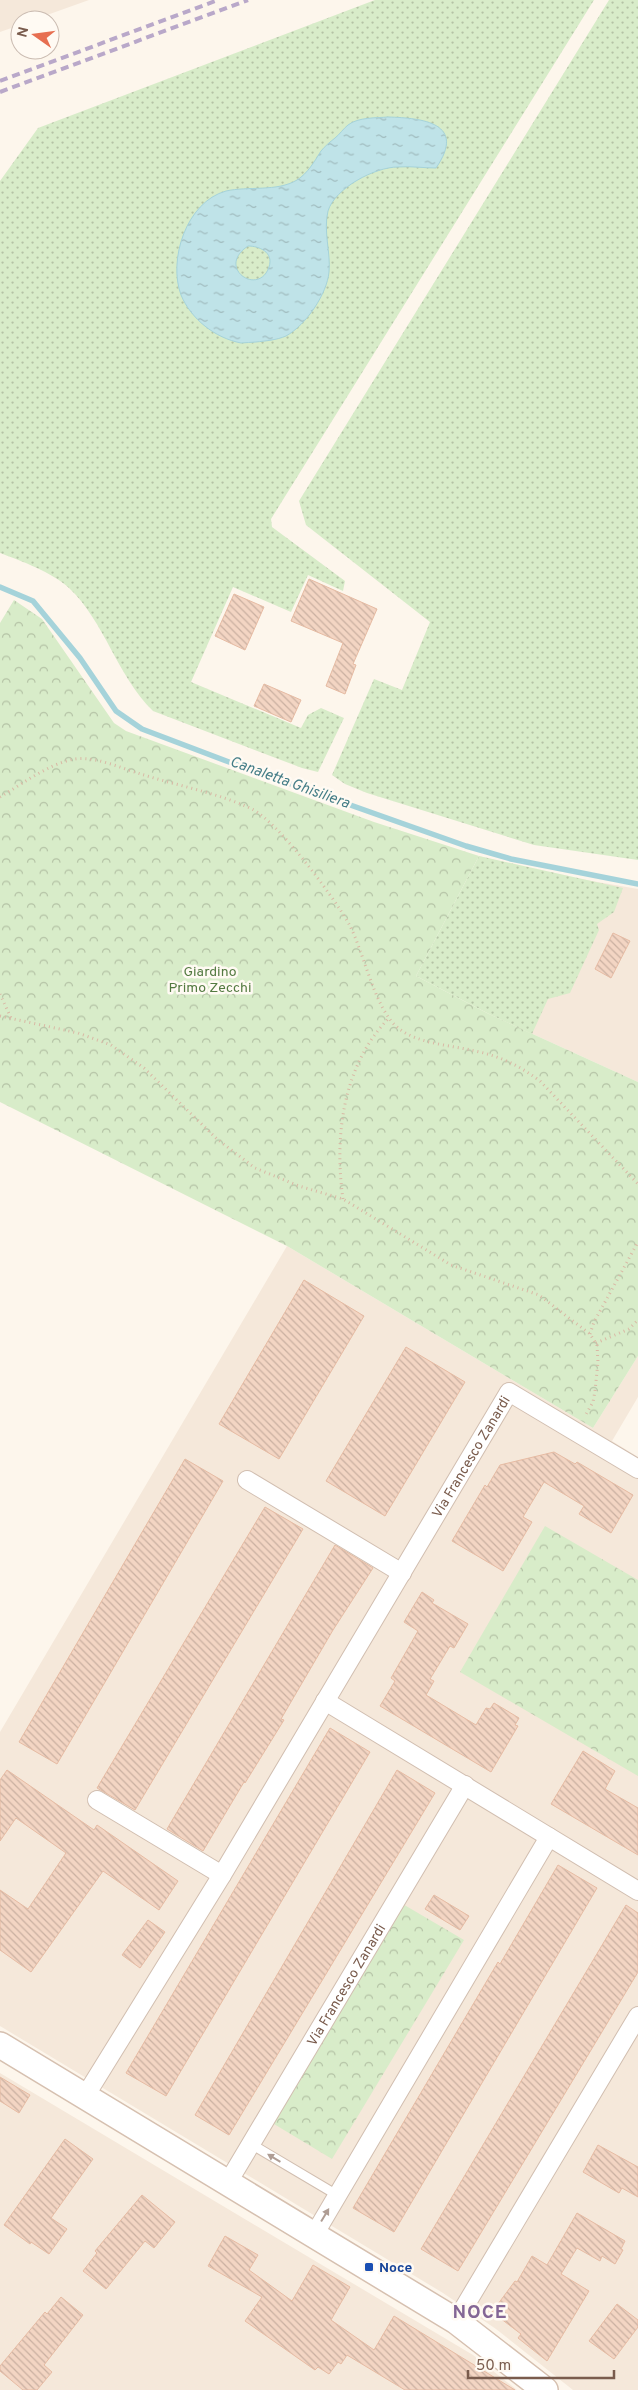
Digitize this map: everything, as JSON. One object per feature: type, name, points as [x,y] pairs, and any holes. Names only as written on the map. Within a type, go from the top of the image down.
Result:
[{"type":"main road","points":[[0,2045],[84,2098],[314,2234],[456,2321],[546,2390]]},
{"type":"street","name":"Via Francesco Zanardi","points":[[84,2098],[222,1875],[509,1392],[638,1469]]},
{"type":"street","points":[[247,1480],[402,1572]]},
{"type":"street","points":[[325,1701],[638,1891]]},
{"type":"street","name":"Via Francesco Zanardi","points":[[227,2184],[465,1785]]},
{"type":"street","points":[[97,1800],[222,1875]]},
{"type":"street","points":[[314,2234],[549,1837]]},
{"type":"street","points":[[456,2321],[638,2016]]},
{"type":"lane","points":[[251,2144],[337,2195]]},
{"type":"path","points":[[0,796],[60,763],[81,759],[129,771],[253,810],[276,829],[313,872],[335,902],[349,926],[389,1018],[398,1028],[410,1035],[490,1054],[524,1069],[540,1081],[638,1184]]},
{"type":"path","points":[[0,994],[11,1018]]},
{"type":"path","points":[[0,1016],[78,1033],[111,1045],[144,1068],[227,1148],[255,1168],[299,1186],[344,1199],[451,1265],[539,1295],[590,1334],[596,1343],[598,1362],[593,1402],[576,1432]]},
{"type":"path","points":[[344,1199],[340,1149],[342,1118],[364,1049],[374,1033],[389,1018]]},
{"type":"path","points":[[590,1334],[594,1322],[638,1242]]},
{"type":"path","points":[[596,1343],[629,1329],[638,1320]]},
{"type":"shaded area","points":[[0,0],[89,0],[60,10],[10,10],[10,28],[0,32]]},
{"type":"shaded area","points":[[479,856],[546,873],[638,889],[638,1082],[489,1014]]},
{"type":"shaded area","points":[[287,1246],[593,1428],[638,1356],[638,1397],[612,1441],[638,1457],[638,2390],[573,2390],[496,2329],[443,2293],[0,2026],[0,1732]]},
{"type":"shaded area","points":[[0,2073],[473,2355],[517,2390],[0,2390]]},
{"type":"green space","points":[[375,0],[594,0],[271,519],[272,527],[345,581],[343,591],[308,575],[291,612],[233,587],[191,682],[301,728],[308,715],[321,708],[344,718],[318,772],[302,768],[153,711],[130,682],[92,617],[69,588],[45,572],[0,553],[0,181],[38,128]]},
{"type":"green space","points":[[609,0],[638,0],[638,860],[534,845],[367,793],[345,784],[332,775],[374,679],[402,690],[430,622],[306,525],[299,501]]},
{"type":"green space","name":"Giardino Primo Zecchi","points":[[14,600],[42,619],[114,723],[126,731],[374,822],[479,856],[416,976],[489,1014],[638,1082],[638,1356],[593,1428],[287,1246],[0,1102],[0,623]]},
{"type":"green space","points":[[479,856],[623,888],[614,912],[597,924],[599,930],[570,993],[548,999],[532,1034],[416,976]]},
{"type":"green space","points":[[545,1526],[638,1580],[638,1776],[460,1672]]},
{"type":"green space","points":[[401,1903],[464,1940],[332,2159],[269,2121]]},
{"type":"water","points":[[388,117],[415,119],[437,126],[444,132],[447,141],[444,153],[436,168],[389,168],[357,180],[339,194],[328,211],[329,272],[327,281],[320,299],[308,317],[286,336],[256,342],[241,343],[231,340],[222,337],[205,326],[185,304],[178,281],[177,266],[184,234],[200,207],[212,197],[226,191],[289,184],[308,171],[323,149],[352,122],[362,119]],"holes":[[[248,246],[264,251],[269,257],[270,262],[264,276],[257,279],[249,279],[242,276],[236,263],[239,254]]]},
{"type":"building","points":[[309,579],[377,609],[353,664],[356,665],[345,694],[326,686],[343,643],[291,621]]},
{"type":"building","points":[[234,594],[264,607],[245,650],[215,636]]},
{"type":"building","points":[[264,684],[301,700],[291,722],[254,706]]},
{"type":"building","points":[[613,933],[630,941],[611,978],[595,969]]},
{"type":"building","points":[[304,1280],[364,1316],[279,1459],[219,1424]]},
{"type":"building","points":[[406,1347],[465,1382],[385,1516],[326,1481]]},
{"type":"building","points":[[554,1452],[575,1464],[577,1462],[633,1495],[611,1533],[579,1514],[584,1506],[544,1482],[523,1517],[532,1522],[503,1571],[452,1541],[485,1485],[487,1487],[500,1465]]},
{"type":"building","points":[[185,1459],[223,1481],[57,1764],[19,1742]]},
{"type":"building","points":[[265,1507],[303,1529],[135,1810],[97,1788]]},
{"type":"building","points":[[335,1545],[373,1568],[333,1630],[281,1719],[284,1720],[203,1851],[167,1829]]},
{"type":"building","points":[[422,1592],[434,1600],[432,1603],[468,1624],[454,1648],[450,1646],[430,1679],[434,1681],[426,1695],[476,1725],[486,1708],[490,1709],[494,1703],[519,1718],[515,1725],[518,1726],[491,1772],[380,1706],[395,1681],[391,1678],[418,1631],[404,1622]]},
{"type":"building","points":[[330,1728],[370,1752],[166,2096],[126,2073]]},
{"type":"building","points":[[583,1751],[615,1771],[605,1789],[638,1808],[638,1855],[551,1804]]},
{"type":"building","points":[[7,1770],[94,1830],[97,1825],[178,1881],[159,1910],[103,1871],[31,1972],[0,1950],[0,1890],[28,1909],[66,1853],[16,1818],[0,1841],[0,1780]]},
{"type":"building","points":[[397,1770],[435,1793],[229,2135],[195,2115]]},
{"type":"building","points":[[558,1865],[597,1888],[394,2232],[353,2208],[498,1962],[500,1964]]},
{"type":"building","points":[[434,1895],[469,1916],[460,1930],[425,1909]]},
{"type":"building","points":[[626,1905],[638,1913],[638,1972],[458,2271],[421,2249]]},
{"type":"building","points":[[148,1920],[165,1932],[140,1968],[122,1955]]},
{"type":"building","points":[[0,2077],[30,2095],[19,2113],[0,2101]]},
{"type":"building","points":[[65,2139],[93,2159],[51,2218],[67,2229],[49,2254],[31,2242],[30,2244],[4,2225]]},
{"type":"building","points":[[598,2145],[638,2167],[638,2197],[622,2188],[619,2193],[583,2172]]},
{"type":"building","points":[[142,2195],[175,2222],[154,2248],[145,2241],[106,2289],[83,2271],[97,2253],[95,2251]]},
{"type":"building","points":[[577,2213],[625,2241],[621,2249],[623,2250],[615,2264],[602,2256],[600,2261],[577,2248],[561,2274],[589,2291],[547,2361],[518,2338],[521,2334],[492,2312],[515,2281],[517,2282],[532,2256],[547,2265]]},
{"type":"building","points":[[225,2236],[258,2255],[249,2270],[292,2301],[313,2265],[350,2287],[331,2320],[374,2350],[394,2316],[515,2390],[405,2390],[347,2355],[341,2364],[338,2362],[329,2374],[318,2367],[315,2370],[245,2321],[262,2297],[208,2266]]},
{"type":"building","points":[[61,2297],[83,2315],[44,2365],[52,2372],[37,2390],[23,2390],[0,2371],[0,2366],[45,2312],[47,2314]]},
{"type":"building","points":[[617,2304],[638,2320],[638,2327],[614,2359],[589,2341]]},
{"type":"waterway","name":"Canaletta Ghisiliera","points":[[0,587],[33,601],[80,658],[116,711],[142,729],[466,846],[511,859],[638,884]]},
{"type":"railway","points":[[0,81],[218,0]]},
{"type":"railway","points":[[0,92],[248,0]]},
{"type":"place","name":"Noce","points":[[369,2267]]},
{"type":"district","name":"NOCE","points":[[480,2311]]}]
